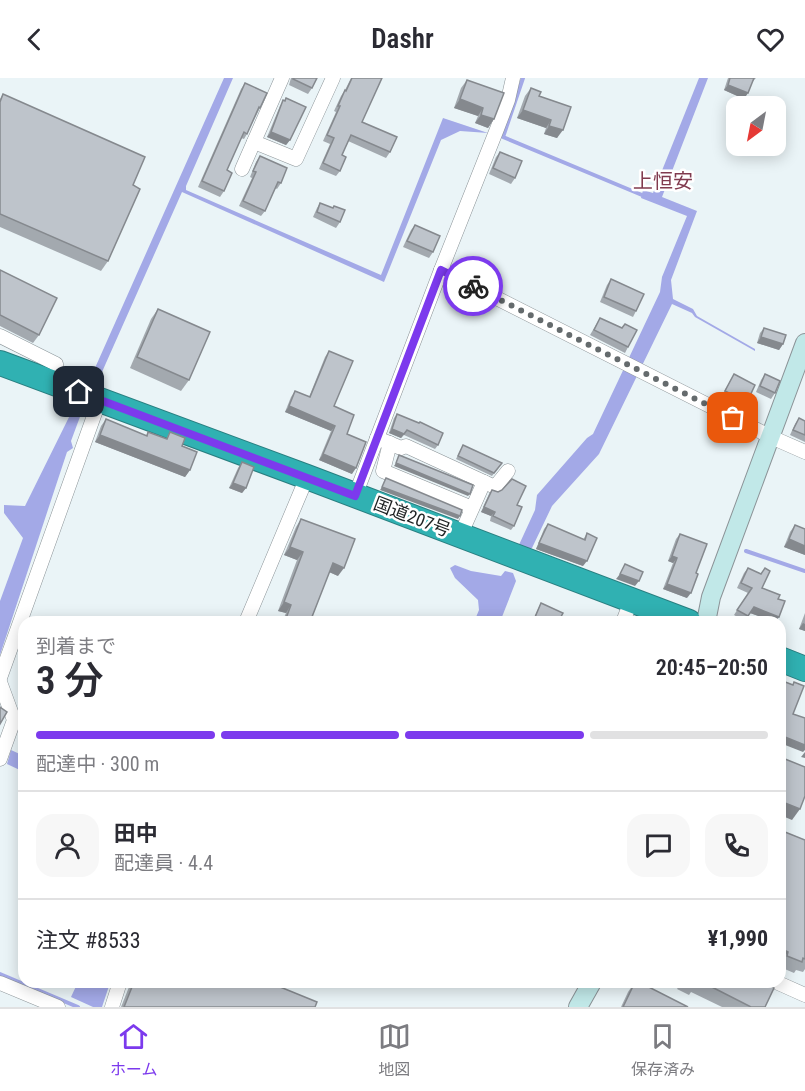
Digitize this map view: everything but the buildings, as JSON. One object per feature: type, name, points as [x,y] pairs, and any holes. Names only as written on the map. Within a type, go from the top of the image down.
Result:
[{"type":"highway","name":"国道207号","points":[[0,363],[460,536],[627,612],[652,616]]},
{"type":"highway","points":[[786,661],[805,669]]},
{"type":"street","points":[[242,169],[282,78]]},
{"type":"street","points":[[254,142],[296,159],[333,78]]},
{"type":"street","points":[[355,496],[508,100],[513,78]]},
{"type":"street","points":[[441,270],[805,452]]},
{"type":"street","points":[[0,336],[56,364],[59,384]]},
{"type":"street","points":[[707,616],[711,597],[805,343]]},
{"type":"street","points":[[23,616],[100,399]]},
{"type":"street","points":[[377,438],[401,448],[406,446],[495,488],[508,471]]},
{"type":"street","points":[[390,443],[383,471],[472,508]]},
{"type":"street","points":[[249,616],[307,477]]},
{"type":"street","points":[[460,536],[484,482]]},
{"type":"street","points":[[0,759],[14,720],[0,680],[18,629]]},
{"type":"street","points":[[0,983],[58,1007]]},
{"type":"street","points":[[786,986],[805,995]]},
{"type":"street","points":[[112,1007],[118,988]]},
{"type":"street","points":[[578,1007],[589,988]]},
{"type":"water","points":[[224,78],[233,78],[186,190],[381,275],[443,118],[488,133],[460,131],[441,140],[384,282],[182,192],[100,373],[95,368]]},
{"type":"water","points":[[699,78],[708,78],[662,197],[697,211],[671,280],[673,299],[693,309],[697,316],[755,351],[695,317],[692,313],[672,304],[599,454],[552,506],[532,548],[528,550],[518,547],[535,510],[537,495],[593,434],[660,292],[662,277],[687,216],[641,198],[643,190],[653,193]]},
{"type":"water","points":[[76,403],[84,406],[71,441],[73,448],[67,452],[0,655],[0,601],[23,538],[4,513],[4,505],[25,506]]},
{"type":"water","points":[[455,565],[471,571],[501,576],[505,571],[513,573],[516,581],[502,616],[476,616],[479,610],[478,600],[455,578],[450,568]]},
{"type":"water","points":[[11,750],[18,753],[18,769],[7,764]]},
{"type":"water","points":[[75,988],[108,988],[102,1007],[93,1007],[71,997]]},
{"type":"waterway","points":[[523,78],[503,137],[642,195]]},
{"type":"waterway","points":[[746,551],[805,571]]},
{"type":"waterway","points":[[0,974],[18,982]]},
{"type":"waterway","points":[[33,988],[78,1007]]},
{"type":"way so far","points":[[473,286],[733,418]]},
{"type":"district","name":"上恒安","points":[[663,181]]},
{"type":"route","points":[[79,392],[355,496],[441,270],[473,286]]}]
